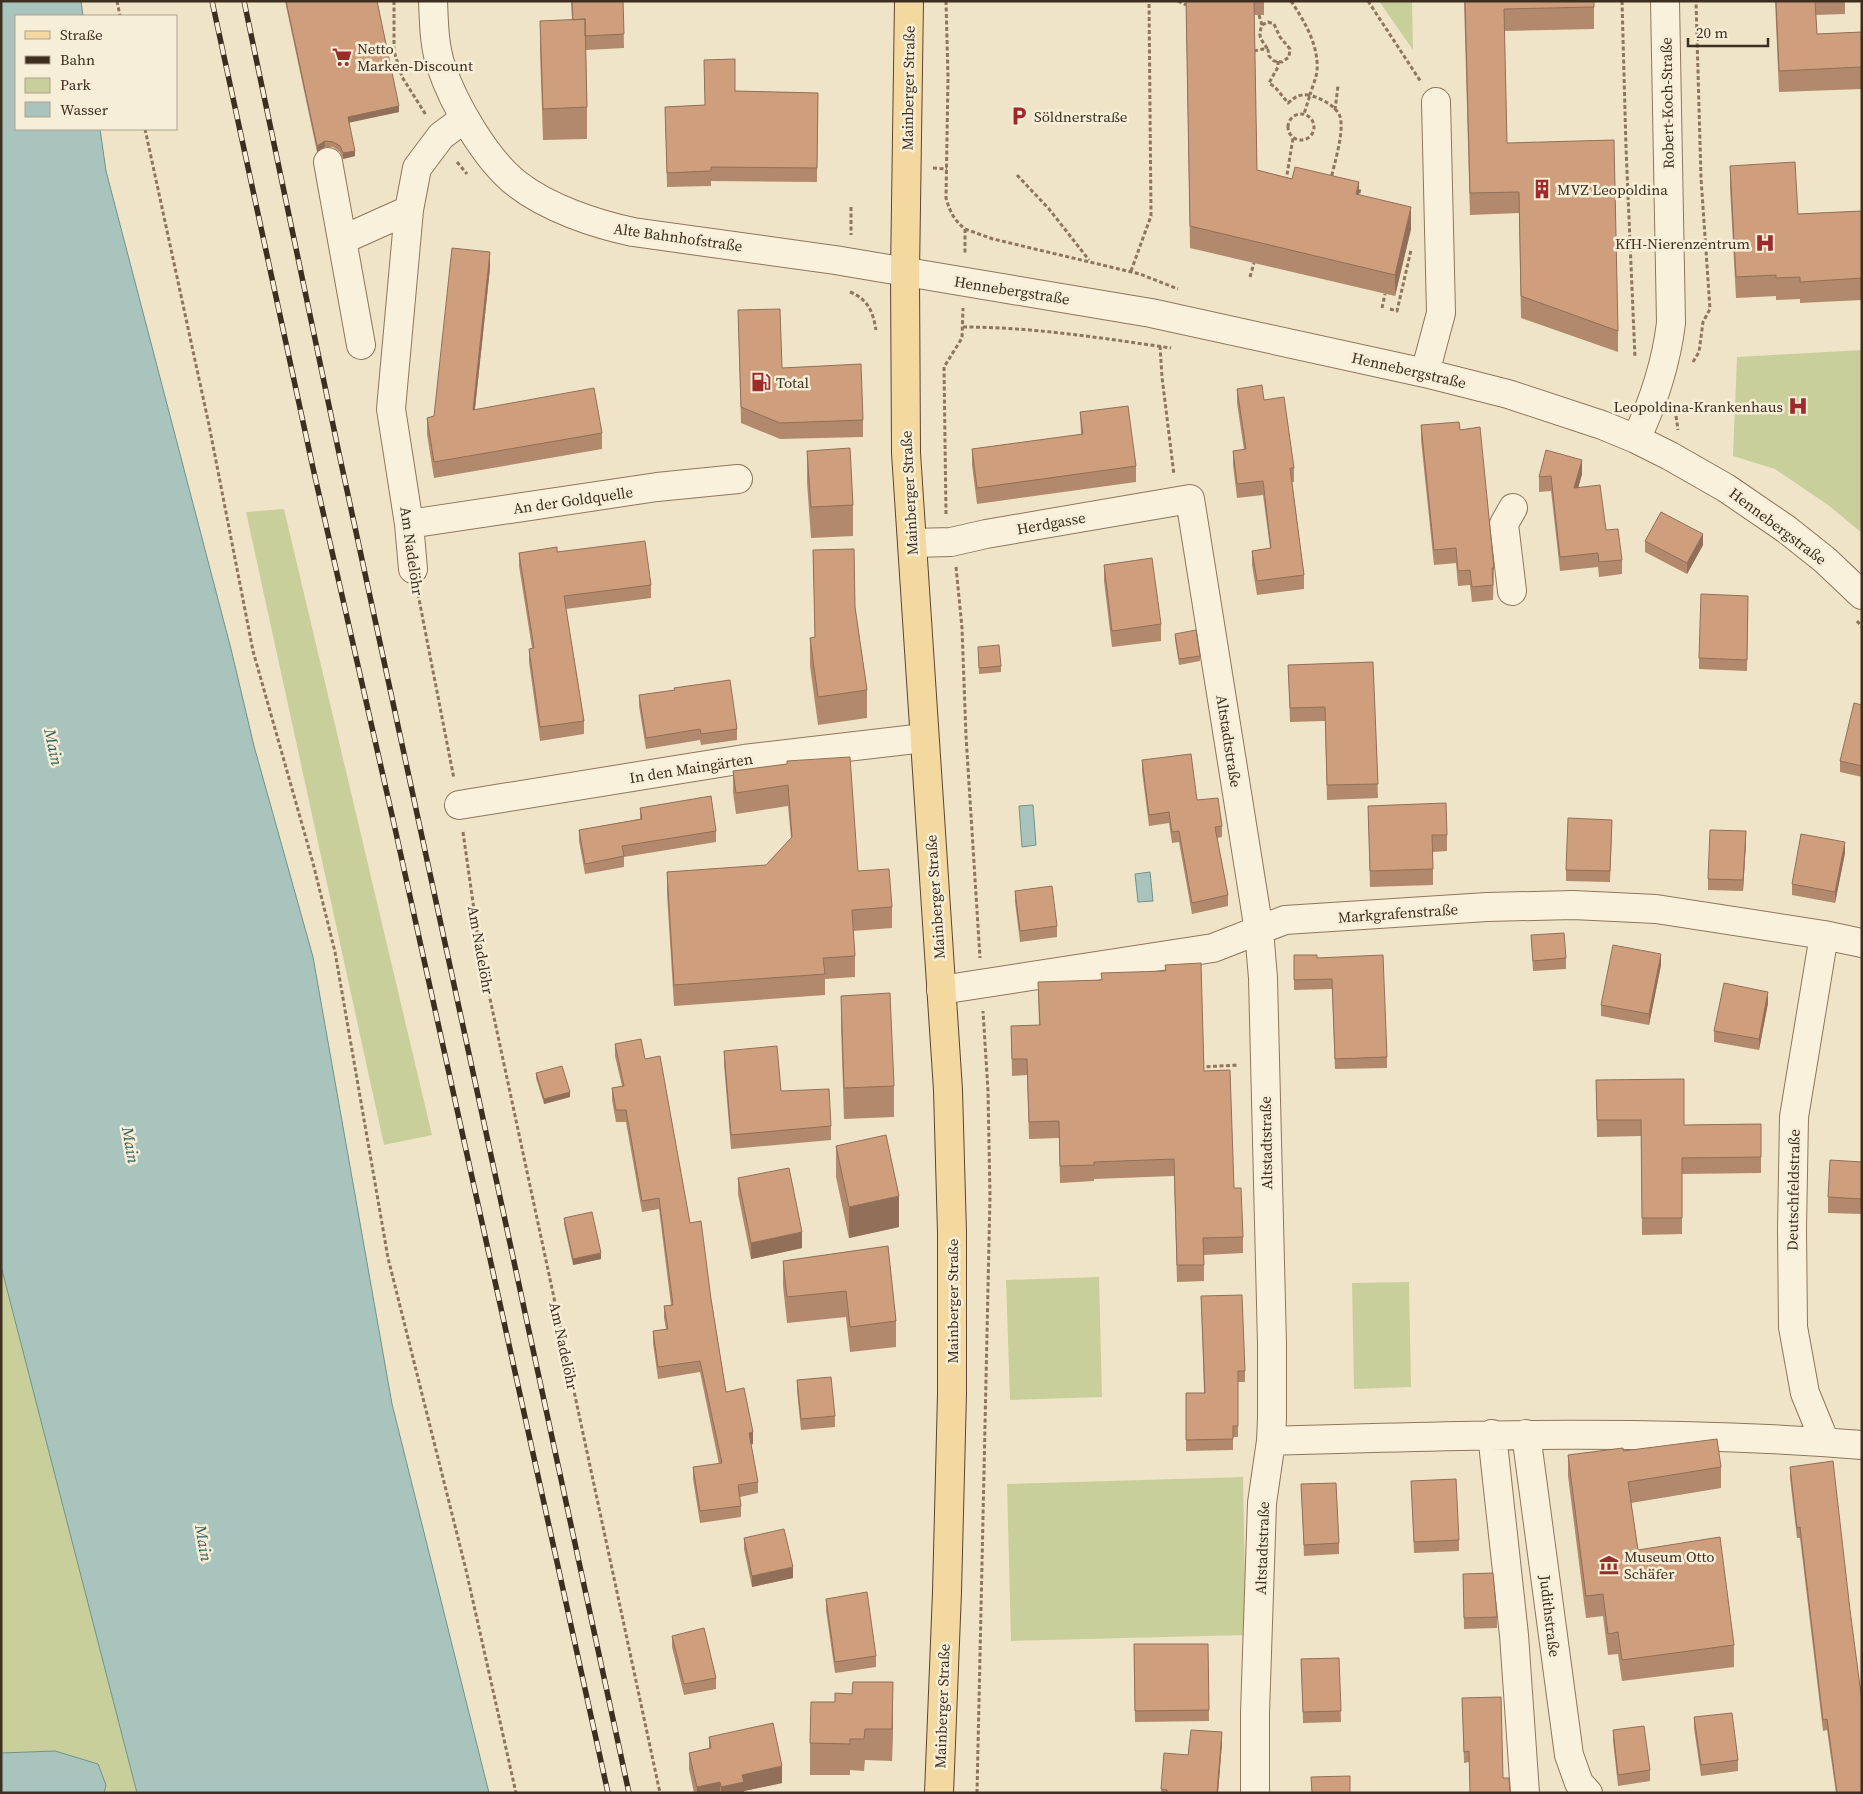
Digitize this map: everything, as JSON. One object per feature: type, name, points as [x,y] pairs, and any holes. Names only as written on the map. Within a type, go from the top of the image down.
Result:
[{"type":"main road","name":"Mainberger Straße","points":[[909,1],[905,273],[906,453],[941,990],[949,1132],[952,1259],[952,1394],[948,1562],[939,1793]]},
{"type":"street","name":"Alte Bahnhofstraße","points":[[434,1],[434,29],[440,65],[465,118],[496,164],[517,184],[550,204],[604,226],[684,240],[835,260],[905,273]]},
{"type":"street","name":"Robert-Koch-Straße","points":[[1636,439],[1652,405],[1661,378],[1668,352],[1671,323],[1665,1]]},
{"type":"street","points":[[1425,373],[1441,313],[1436,102]]},
{"type":"street","name":"Am Nadelöhr","points":[[413,569],[409,524],[391,409],[409,210],[417,168],[441,136],[465,118]]},
{"type":"street","points":[[328,162],[361,345]]},
{"type":"street","points":[[342,240],[409,210]]},
{"type":"street","name":"Hennebergstraße","points":[[905,273],[1151,313],[1425,373],[1536,402],[1636,439],[1670,456],[1757,508],[1786,528],[1825,560],[1858,607]]},
{"type":"street","name":"An der Goldquelle","points":[[409,524],[657,487],[738,479]]},
{"type":"street","name":"Herdgasse","points":[[912,543],[951,542],[1184,500]]},
{"type":"street","name":"Altstadtstraße","points":[[1184,500],[1259,931],[1263,978],[1272,1344],[1271,1441],[1262,1503],[1255,1713],[1255,1793]]},
{"type":"street","points":[[1512,591],[1504,524],[1513,508]]},
{"type":"street","name":"In den Maingärten","points":[[459,805],[744,759],[924,738]]},
{"type":"street","name":"Markgrafenstraße","points":[[941,990],[1213,948],[1285,920],[1486,907],[1573,905],[1656,909],[1862,943]]},
{"type":"street","name":"Deutschfeldstraße","points":[[1824,936],[1794,1117],[1792,1229],[1793,1327],[1805,1393],[1825,1442]]},
{"type":"street","points":[[1492,1434],[1514,1635],[1525,1793]]},
{"type":"street","points":[[1271,1441],[1526,1434],[1675,1436],[1862,1445]]},
{"type":"street","name":"Judithstraße","points":[[1526,1434],[1569,1755],[1579,1783],[1588,1793]]},
{"type":"path","points":[[117,1],[120,15]]},
{"type":"path","points":[[394,1],[394,51],[402,77],[441,136]]},
{"type":"path","points":[[946,1],[948,78],[946,198],[949,210],[955,220],[965,229],[994,239],[1130,271],[1186,293]]},
{"type":"path","points":[[1130,271],[1151,216],[1149,1]]},
{"type":"path","points":[[1178,1],[1186,5]]},
{"type":"path","points":[[1291,1],[1310,33],[1316,54],[1317,72],[1304,114]]},
{"type":"path","points":[[1368,1],[1409,66],[1436,102]]},
{"type":"path","points":[[1622,1],[1635,362]]},
{"type":"path","points":[[1259,16],[1262,25],[1259,34],[1261,41],[1268,50],[1269,56],[1282,62],[1289,56],[1290,49],[1280,37],[1274,24],[1268,22],[1262,25]]},
{"type":"path","points":[[1254,51],[1268,50]]},
{"type":"path","points":[[1278,61],[1278,67],[1269,83],[1275,87],[1288,103],[1295,96],[1302,94],[1310,95],[1327,102],[1339,115],[1342,129],[1330,180],[1338,182]]},
{"type":"path","points":[[1335,110],[1338,86]]},
{"type":"path","points":[[1284,186],[1293,138],[1288,130],[1289,121],[1295,115],[1304,114],[1312,118],[1315,127],[1314,131],[1306,140],[1293,138]]},
{"type":"path","points":[[145,130],[207,415],[253,651],[313,863],[335,952],[388,1258],[466,1570],[516,1793]]},
{"type":"path","points":[[1017,175],[1049,209],[1090,261]]},
{"type":"path","points":[[1353,186],[1360,188],[1358,200]]},
{"type":"path","points":[[965,229],[963,327],[989,327],[1090,336],[1178,349]]},
{"type":"path","points":[[1390,309],[1397,311],[1412,244]]},
{"type":"path","points":[[1250,277],[1254,263]]},
{"type":"path","points":[[853,293],[865,301],[873,312],[877,333]]},
{"type":"path","points":[[1382,308],[1385,294]]},
{"type":"path","points":[[1160,346],[1162,378],[1184,500]]},
{"type":"path","name":"Am Nadelöhr","points":[[413,569],[459,805],[480,952],[660,1793]]},
{"type":"path","points":[[1858,607],[1862,627]]},
{"type":"path","points":[[1198,1068],[1264,1064]]},
{"type":"green space","points":[[1379,1],[1412,1],[1413,50]]},
{"type":"green space","name":"Leopoldina-Krankenhaus","points":[[1862,350],[1862,533],[1828,505],[1775,469],[1733,456],[1737,357]]},
{"type":"green space","points":[[284,509],[432,1135],[384,1145],[246,512]]},
{"type":"green space","points":[[1,1256],[137,1793],[1,1793]]},
{"type":"green space","points":[[1099,1277],[1102,1397],[1010,1400],[1006,1280]]},
{"type":"green space","points":[[1409,1282],[1411,1387],[1354,1389],[1352,1283]]},
{"type":"green space","points":[[1243,1477],[1246,1635],[1011,1641],[1007,1484]]},
{"type":"water","name":"Main","points":[[1,1],[81,1],[83,15],[15,15],[15,130],[100,130],[106,171],[231,649],[254,746],[313,957],[392,1404],[489,1793],[137,1793],[1,1266]]},
{"type":"water","points":[[1033,805],[1036,845],[1022,847],[1019,806]]},
{"type":"water","points":[[1150,872],[1153,901],[1138,902],[1135,874]]},
{"type":"water","points":[[55,1751],[98,1764],[106,1785],[104,1793],[1,1793],[1,1753]]},
{"type":"building","name":"Netto Marken-Discount","points":[[286,1],[377,1],[399,106],[348,117],[355,151],[343,153],[340,146],[333,142],[325,141],[317,146]]},
{"type":"building","points":[[572,1],[623,1],[624,34],[585,36],[585,19],[573,20]]},
{"type":"building","points":[[1186,1],[1254,1],[1257,170],[1292,179],[1295,167],[1359,182],[1356,194],[1411,207],[1395,275],[1190,226]]},
{"type":"building","name":"MVZ Leopoldina","points":[[1465,1],[1594,1],[1594,7],[1504,9],[1507,143],[1614,140],[1618,331],[1521,296],[1519,192],[1470,193]]},
{"type":"building","points":[[1776,1],[1815,1],[1817,34],[1862,32],[1862,67],[1779,71]]},
{"type":"building","points":[[585,19],[587,107],[543,109],[540,21]]},
{"type":"building","points":[[735,59],[735,91],[818,93],[817,168],[711,167],[711,171],[667,173],[665,107],[705,105],[704,60]]},
{"type":"building","name":"KfH-Nierenzentrum","points":[[1795,162],[1798,214],[1862,211],[1862,278],[1800,282],[1800,277],[1776,278],[1776,275],[1736,277],[1730,166]]},
{"type":"building","points":[[452,248],[490,252],[473,410],[594,388],[602,433],[434,462],[427,418],[434,416]]},
{"type":"building","name":"Total","points":[[780,309],[782,368],[861,364],[863,420],[780,423],[741,407],[738,310]]},
{"type":"building","points":[[1262,385],[1264,400],[1284,397],[1294,468],[1290,468],[1304,575],[1257,581],[1252,551],[1271,548],[1263,481],[1237,484],[1233,451],[1246,449],[1237,389]]},
{"type":"building","points":[[1128,406],[1136,466],[977,488],[972,449],[1083,434],[1080,412]]},
{"type":"building","points":[[1459,422],[1460,430],[1480,427],[1494,568],[1492,568],[1493,585],[1472,587],[1470,570],[1458,571],[1456,548],[1434,550],[1421,425]]},
{"type":"building","points":[[850,448],[853,505],[811,507],[807,451]]},
{"type":"building","points":[[1546,450],[1582,460],[1574,488],[1600,485],[1606,530],[1618,529],[1622,560],[1599,562],[1598,553],[1560,557],[1551,476],[1539,477]]},
{"type":"building","points":[[1661,512],[1703,534],[1687,563],[1645,541]]},
{"type":"building","points":[[645,541],[651,585],[564,596],[584,721],[540,727],[529,649],[534,648],[519,553],[557,547],[557,552]]},
{"type":"building","points":[[854,549],[855,607],[867,690],[818,697],[810,638],[815,637],[813,550]]},
{"type":"building","points":[[1152,558],[1161,624],[1112,631],[1104,565]]},
{"type":"building","points":[[1701,594],[1748,596],[1747,660],[1699,658]]},
{"type":"building","points":[[1196,630],[1200,656],[1179,659],[1175,634]]},
{"type":"building","points":[[999,645],[1001,666],[979,668],[978,647]]},
{"type":"building","points":[[1373,662],[1378,784],[1327,785],[1325,707],[1290,708],[1288,665]]},
{"type":"building","points":[[730,680],[737,729],[701,734],[700,729],[646,738],[639,695]]},
{"type":"building","points":[[1854,703],[1862,705],[1862,766],[1840,761]]},
{"type":"building","points":[[1191,754],[1197,800],[1218,798],[1222,826],[1215,827],[1228,895],[1192,903],[1179,831],[1172,832],[1169,812],[1149,815],[1142,760]]},
{"type":"building","points":[[850,757],[858,871],[889,869],[892,907],[852,910],[855,956],[823,958],[825,974],[674,985],[667,872],[766,865],[792,837],[788,785],[736,793],[733,771],[787,764],[787,761]]},
{"type":"building","points":[[711,796],[716,831],[622,846],[624,856],[585,864],[579,830],[642,819],[640,808]]},
{"type":"building","points":[[1446,803],[1447,835],[1432,835],[1433,869],[1370,871],[1368,806]]},
{"type":"building","points":[[1568,818],[1612,820],[1610,871],[1566,870]]},
{"type":"building","points":[[1710,830],[1746,831],[1743,880],[1708,879]]},
{"type":"building","points":[[1801,834],[1845,842],[1835,892],[1792,884]]},
{"type":"building","points":[[1052,886],[1057,926],[1020,931],[1015,891]]},
{"type":"building","points":[[1564,933],[1566,958],[1533,961],[1531,935]]},
{"type":"building","points":[[1613,945],[1661,954],[1649,1014],[1601,1005]]},
{"type":"building","points":[[1294,955],[1317,955],[1317,958],[1383,955],[1387,1057],[1335,1059],[1332,979],[1294,980]]},
{"type":"building","points":[[1201,963],[1204,1071],[1230,1070],[1234,1188],[1241,1188],[1243,1237],[1203,1238],[1204,1265],[1177,1265],[1174,1159],[1094,1162],[1094,1165],[1060,1166],[1059,1121],[1029,1122],[1027,1059],[1012,1059],[1011,1026],[1040,1025],[1038,982],[1102,980],[1101,973],[1166,971],[1165,965]]},
{"type":"building","points":[[1724,983],[1768,992],[1759,1039],[1714,1031]]},
{"type":"building","points":[[890,993],[894,1086],[844,1088],[841,996]]},
{"type":"building","points":[[641,1039],[645,1059],[660,1056],[690,1223],[701,1221],[726,1392],[744,1388],[753,1432],[749,1433],[758,1482],[738,1485],[741,1506],[700,1511],[693,1467],[722,1463],[700,1361],[658,1367],[653,1331],[668,1329],[664,1306],[673,1305],[659,1198],[642,1201],[626,1110],[616,1110],[612,1088],[624,1086],[615,1044]]},
{"type":"building","points":[[777,1046],[781,1091],[829,1089],[831,1126],[731,1135],[724,1051]]},
{"type":"building","points":[[562,1066],[570,1092],[544,1099],[536,1073]]},
{"type":"building","points":[[1684,1079],[1684,1125],[1761,1124],[1761,1157],[1682,1158],[1682,1218],[1642,1218],[1641,1120],[1597,1120],[1596,1080]]},
{"type":"building","points":[[886,1135],[899,1196],[849,1207],[836,1146]]},
{"type":"building","points":[[1830,1160],[1862,1162],[1862,1199],[1828,1197]]},
{"type":"building","points":[[789,1168],[802,1232],[751,1243],[738,1178]]},
{"type":"building","points":[[592,1212],[601,1253],[573,1259],[564,1218]]},
{"type":"building","points":[[888,1246],[896,1321],[850,1327],[846,1291],[787,1297],[783,1261]]},
{"type":"building","points":[[1242,1295],[1245,1371],[1238,1371],[1238,1426],[1233,1426],[1233,1439],[1186,1440],[1186,1393],[1205,1393],[1201,1296]]},
{"type":"building","points":[[831,1377],[835,1416],[801,1419],[797,1380]]},
{"type":"building","name":"Museum Otto Schäfer","points":[[1717,1439],[1721,1467],[1628,1482],[1638,1550],[1720,1537],[1734,1645],[1622,1660],[1618,1632],[1608,1634],[1603,1594],[1586,1596],[1568,1455],[1623,1448],[1623,1451]]},
{"type":"building","points":[[1833,1461],[1862,1702],[1862,1793],[1837,1793],[1827,1719],[1823,1720],[1800,1527],[1797,1528],[1790,1467]]},
{"type":"building","points":[[1456,1479],[1459,1540],[1414,1542],[1411,1481]]},
{"type":"building","points":[[1336,1483],[1339,1543],[1304,1545],[1301,1484]]},
{"type":"building","points":[[784,1529],[793,1567],[752,1576],[744,1538]]},
{"type":"building","points":[[1493,1573],[1497,1617],[1464,1618],[1463,1574]]},
{"type":"building","points":[[867,1592],[876,1656],[835,1662],[826,1599]]},
{"type":"building","points":[[704,1628],[716,1678],[684,1684],[672,1636]]},
{"type":"building","points":[[1134,1644],[1208,1644],[1209,1710],[1135,1711]]},
{"type":"building","points":[[1339,1658],[1341,1711],[1303,1712],[1301,1659]]},
{"type":"building","points":[[853,1682],[893,1682],[892,1729],[865,1729],[864,1739],[850,1739],[850,1744],[810,1743],[811,1702],[835,1702],[835,1693],[852,1694]]},
{"type":"building","points":[[1501,1697],[1503,1778],[1509,1778],[1510,1793],[1470,1793],[1469,1751],[1464,1752],[1462,1698]]},
{"type":"building","points":[[1732,1713],[1738,1760],[1701,1765],[1694,1717]]},
{"type":"building","points":[[773,1723],[782,1766],[742,1775],[744,1782],[721,1787],[720,1782],[697,1787],[689,1753],[711,1748],[709,1737]]},
{"type":"building","points":[[1644,1726],[1650,1770],[1618,1775],[1613,1730]]},
{"type":"building","points":[[1191,1730],[1222,1732],[1217,1793],[1167,1793],[1167,1790],[1161,1789],[1164,1753],[1188,1755]]},
{"type":"building","points":[[1350,1776],[1350,1793],[1312,1793],[1311,1777]]},
{"type":"railway","points":[[212,1],[313,468],[394,824],[608,1793]]},
{"type":"railway","points":[[244,1],[340,458],[629,1793]]},
{"type":"place","name":"Netto Marken-Discount","points":[[342,57]]},
{"type":"place","name":"Söldnerstraße","points":[[1019,116]]},
{"type":"place","name":"MVZ Leopoldina","points":[[1542,189]]},
{"type":"place","name":"KfH-Nierenzentrum","points":[[1765,243]]},
{"type":"place","name":"Total","points":[[761,382]]},
{"type":"place","name":"Leopoldina-Krankenhaus","points":[[1798,406]]},
{"type":"place","name":"Museum Otto Schäfer","points":[[1609,1565]]}]
